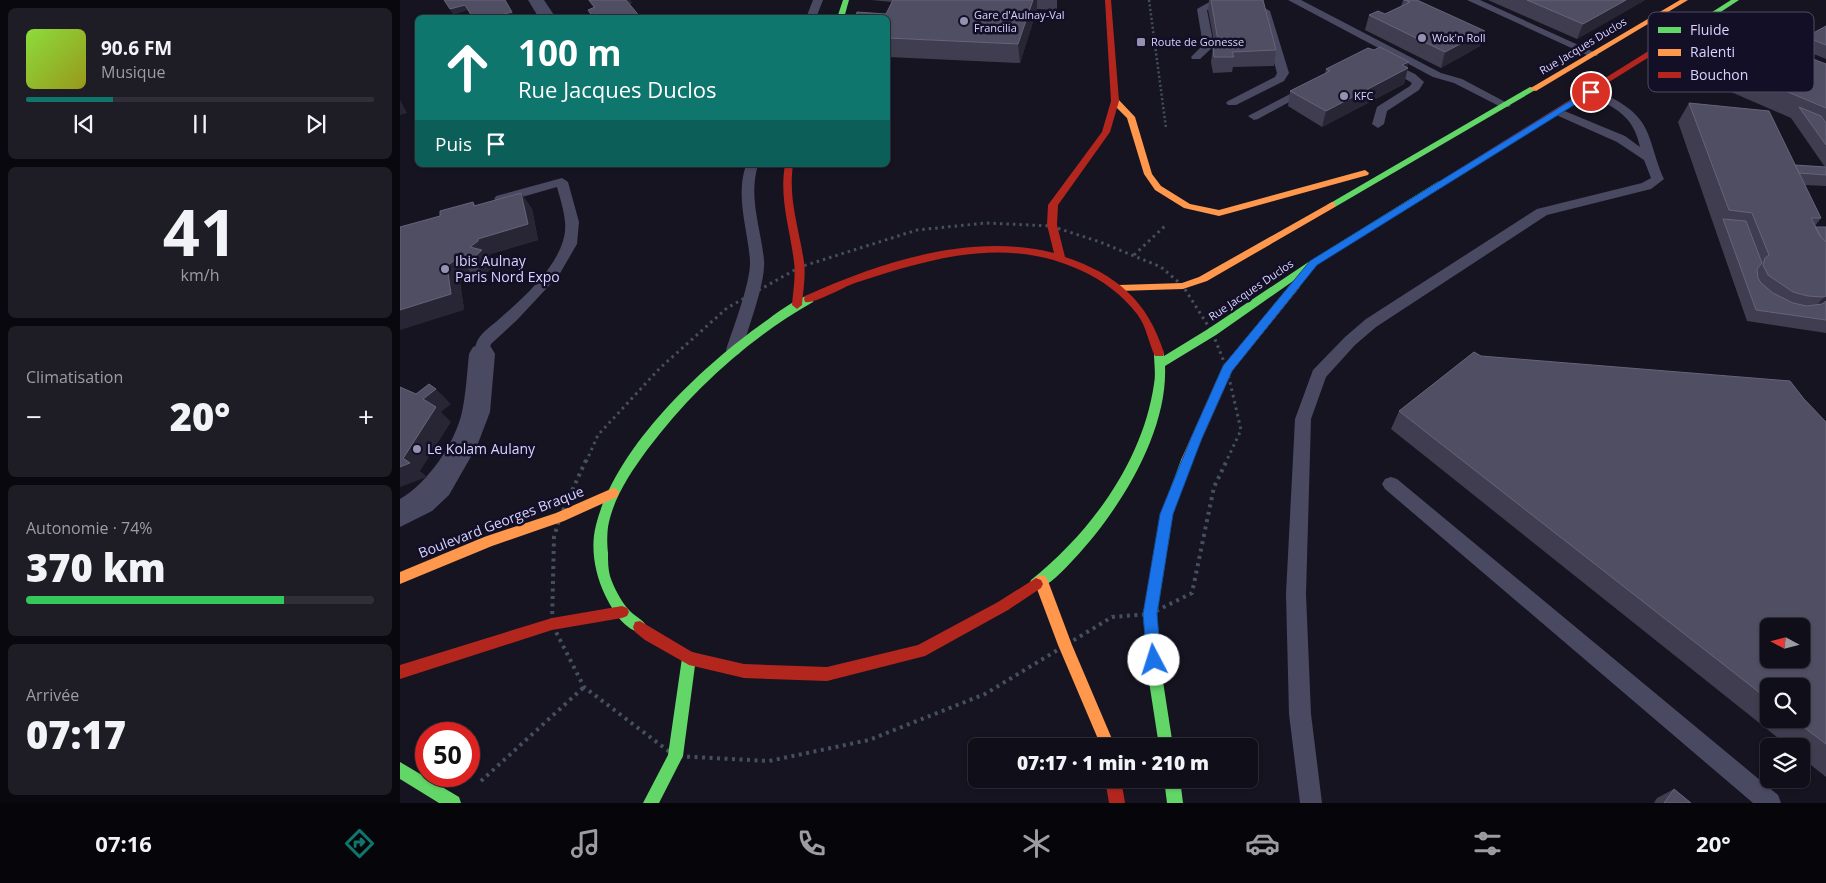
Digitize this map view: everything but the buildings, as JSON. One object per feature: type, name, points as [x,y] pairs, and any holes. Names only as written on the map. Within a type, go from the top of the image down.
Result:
[{"type":"main road","points":[[841,15],[846,0]]},
{"type":"main road","points":[[1060,258],[1051,226],[1050,218],[1053,204],[1106,132],[1115,101],[1108,0]]},
{"type":"main road","name":"Rue Jacques Duclos","points":[[1664,12],[1685,0]]},
{"type":"main road","name":"Rue Jacques Duclos","points":[[1717,12],[1736,0]]},
{"type":"main road","name":"Rue Jacques Duclos","points":[[1119,288],[1183,286],[1203,279],[1648,21]]},
{"type":"main road","name":"Rue Jacques Duclos","points":[[1161,362],[1212,332],[1313,263],[1648,56]]},
{"type":"main road","points":[[1115,101],[1131,117],[1148,174],[1158,188],[1187,206],[1219,212],[1237,210],[1405,162]]},
{"type":"main road","points":[[788,167],[786,175],[786,212],[800,260],[797,306]]},
{"type":"main road","points":[[978,249],[1030,251],[1060,258],[1089,269],[1119,288],[1136,304],[1156,337],[1161,362],[1157,397],[1148,437],[1112,504],[1077,546],[1041,581],[1003,606],[920,651],[827,674],[744,671],[688,658],[650,635],[622,612],[603,574],[602,526],[613,493],[635,459],[675,407],[734,350],[767,325],[797,306],[846,282],[915,260],[978,249]]},
{"type":"main road","points":[[1165,738],[1155,674],[1150,614],[1167,514],[1196,438],[1227,369],[1313,263]]},
{"type":"main road","name":"Boulevard Georges Braque","points":[[400,578],[489,541],[560,517],[613,493]]},
{"type":"main road","points":[[1041,581],[1065,645],[1105,738]]},
{"type":"main road","points":[[400,672],[552,624],[622,612]]},
{"type":"main road","points":[[651,803],[675,756],[688,658]]},
{"type":"main road","points":[[400,770],[453,803]]},
{"type":"main road","points":[[1114,788],[1117,803]]},
{"type":"main road","points":[[1173,788],[1175,803]]},
{"type":"street","points":[[536,0],[546,15]]},
{"type":"street","points":[[400,514],[421,502],[438,486],[467,438],[476,412],[482,354]]},
{"type":"lane","points":[[812,15],[818,0]]},
{"type":"lane","points":[[1292,0],[1437,75],[1458,81],[1505,105]]},
{"type":"lane","points":[[1472,0],[1592,54]]},
{"type":"lane","points":[[1196,57],[1209,46],[1202,10],[1213,3],[1238,2]]},
{"type":"lane","points":[[1232,103],[1280,79],[1283,73],[1265,11],[1258,5]]},
{"type":"lane","points":[[1378,124],[1381,109],[1415,88],[1418,82],[1411,76],[1380,60]]},
{"type":"lane","points":[[1254,116],[1321,81]]},
{"type":"lane","points":[[1310,803],[1300,714],[1296,594],[1303,419],[1319,374],[1350,341],[1371,323],[1542,212],[1646,186],[1658,179],[1649,158],[1644,133],[1634,114],[1591,92]]},
{"type":"lane","points":[[1558,112],[1621,139],[1649,158]]},
{"type":"lane","points":[[734,350],[751,294],[757,262],[748,211],[751,167]]},
{"type":"lane","points":[[482,354],[484,342],[554,272],[570,244],[572,222],[562,182],[486,203]]},
{"type":"lane","points":[[1391,484],[1770,803]]},
{"type":"path","points":[[1149,0],[1166,135]]},
{"type":"path","points":[[1134,255],[1187,206]]},
{"type":"path","points":[[986,223],[1051,226],[1134,255],[1161,267],[1183,286],[1212,332],[1227,369],[1242,430],[1214,487],[1192,594],[1150,614],[1112,617],[985,694],[869,740],[769,761],[675,756],[584,687],[552,624],[554,537],[560,517],[598,435],[660,368],[726,308],[800,267],[917,230],[986,223]]},
{"type":"path","points":[[480,782],[584,687]]},
{"type":"traffic: fast","points":[[841,15],[846,0]]},
{"type":"traffic: fast","points":[[1717,12],[1736,0]]},
{"type":"traffic: fast","points":[[1332,205],[1533,89]]},
{"type":"traffic: fast","points":[[1161,363],[1212,332],[1313,263],[1439,184]]},
{"type":"traffic: fast","points":[[640,627],[622,612],[603,575],[601,530],[612,495],[631,463],[656,429],[686,396],[750,337],[781,315],[809,299]]},
{"type":"traffic: fast","points":[[1036,584],[1059,566],[1082,542],[1104,513],[1124,481],[1142,447],[1154,414],[1160,382],[1159,353]]},
{"type":"traffic: fast","points":[[1165,738],[1155,675],[1150,614],[1167,514],[1187,460]]},
{"type":"traffic: fast","points":[[651,803],[675,756],[689,658]]},
{"type":"traffic: fast","points":[[400,770],[453,803]]},
{"type":"traffic: fast","points":[[1173,788],[1175,803]]},
{"type":"traffic: slow","points":[[1665,12],[1685,0]]},
{"type":"traffic: slow","points":[[1533,89],[1648,22]]},
{"type":"traffic: slow","points":[[1115,101],[1131,117],[1148,174],[1158,188],[1187,206],[1219,213],[1365,173]]},
{"type":"traffic: slow","points":[[1119,288],[1183,286],[1203,279],[1332,205]]},
{"type":"traffic: slow","points":[[1187,460],[1227,369],[1295,286]]},
{"type":"traffic: slow","points":[[400,578],[489,541],[560,517],[613,493]]},
{"type":"traffic: slow","points":[[1041,581],[1065,645],[1105,738]]},
{"type":"traffic: jam","points":[[1060,258],[1052,225],[1053,205],[1106,132],[1115,101],[1108,0]]},
{"type":"traffic: jam","points":[[1439,184],[1648,55]]},
{"type":"traffic: jam","points":[[789,167],[786,191],[787,202],[800,267],[797,305]]},
{"type":"traffic: jam","points":[[978,249],[1032,251],[1074,263],[1093,272],[1128,297],[1142,313],[1153,332],[1159,353]]},
{"type":"traffic: jam","points":[[809,299],[846,282],[915,260],[978,249]]},
{"type":"traffic: jam","points":[[640,627],[689,658],[744,671],[827,674],[920,651],[1003,606],[1036,584]]},
{"type":"traffic: jam","points":[[400,672],[552,624],[622,612]]},
{"type":"traffic: jam","points":[[1114,788],[1117,803]]},
{"type":"place","name":"Gare d'Aulnay-Val Francilia","points":[[964,21]]},
{"type":"place","name":"Wok'n Roll","points":[[1422,38]]},
{"type":"place","name":"Route de Gonesse","points":[[1141,42]]},
{"type":"place","name":"KFC","points":[[1344,96]]},
{"type":"place","name":"Ibis Aulnay Paris Nord Expo","points":[[445,269]]},
{"type":"place","name":"Le Kolam Aulany","points":[[417,449]]},
{"type":"route","points":[[1154,660],[1150,614],[1167,514],[1196,438],[1227,369],[1313,263],[1591,92]]}]
